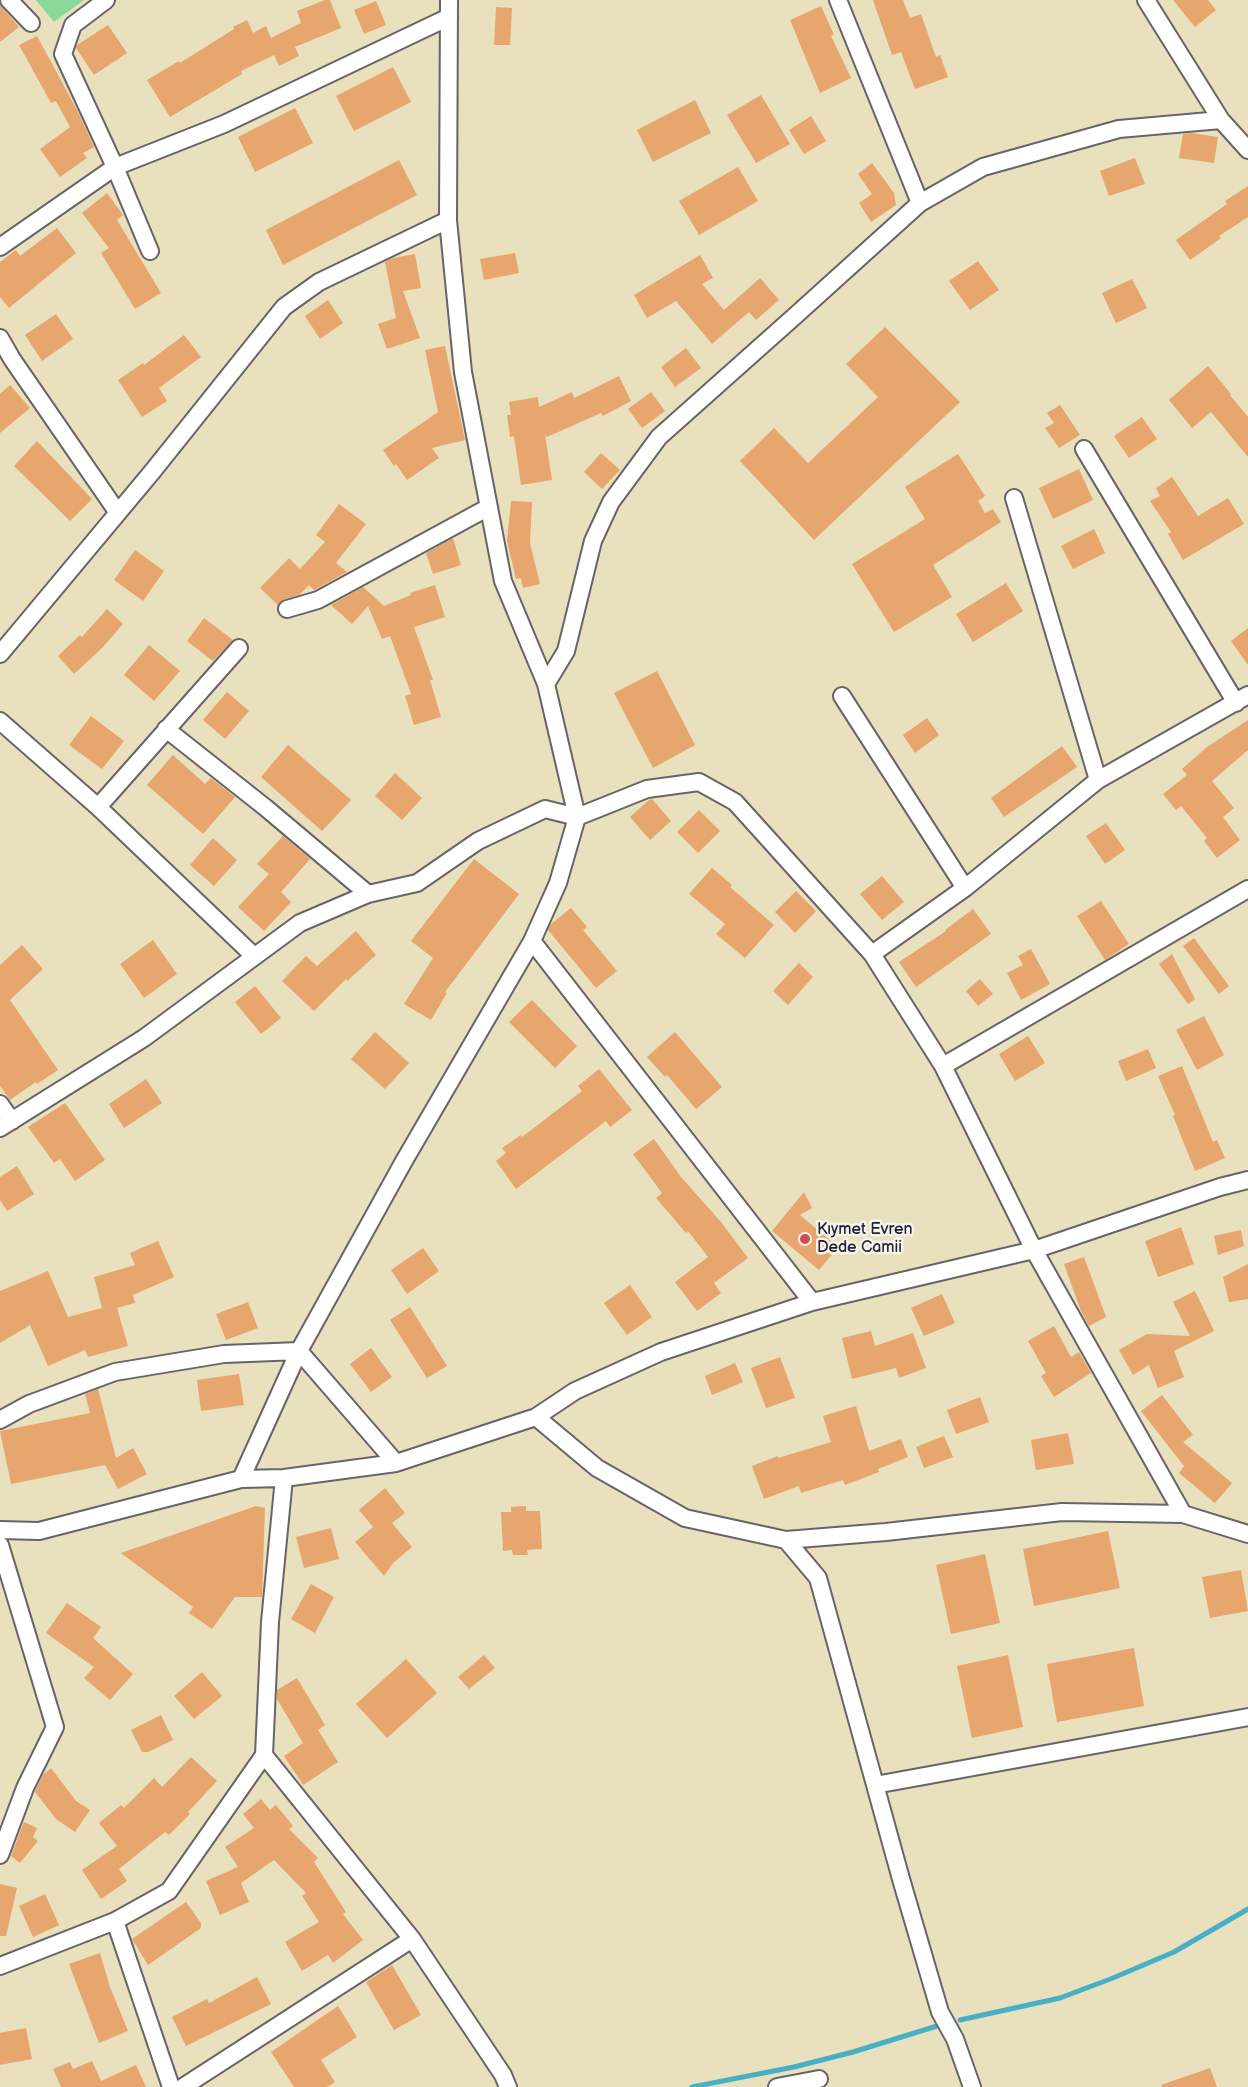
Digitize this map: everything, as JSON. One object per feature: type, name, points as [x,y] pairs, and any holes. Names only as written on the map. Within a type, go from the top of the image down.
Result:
[{"type":"street","points":[[9,0],[31,23]]},
{"type":"street","points":[[106,0],[74,25],[63,54],[115,167],[150,251]]},
{"type":"street","points":[[241,1479],[299,1352],[404,1161],[532,941],[558,883],[577,817],[546,684],[503,581],[463,372],[448,220],[450,0]]},
{"type":"street","points":[[838,0],[920,203]]},
{"type":"street","points":[[1146,0],[1221,120],[1248,150]]},
{"type":"street","points":[[0,247],[115,167],[224,124],[449,17]]},
{"type":"street","points":[[546,684],[566,651],[593,541],[611,502],[659,437],[920,203],[983,167],[1119,129],[1221,120]]},
{"type":"street","points":[[0,654],[118,513],[284,307],[319,282],[448,220]]},
{"type":"street","points":[[0,338],[118,513]]},
{"type":"street","points":[[872,954],[965,888],[1098,780],[1242,699],[1084,449]]},
{"type":"street","points":[[1014,498],[1098,780]]},
{"type":"street","points":[[287,609],[318,600],[489,507]]},
{"type":"street","points":[[98,807],[239,648]]},
{"type":"street","points":[[842,696],[965,888]]},
{"type":"street","points":[[0,721],[98,807],[254,956]]},
{"type":"street","points":[[166,729],[266,808],[368,894]]},
{"type":"street","points":[[0,1104],[6,1125],[144,1038],[300,923],[368,894],[417,883],[478,841],[545,809],[577,817],[647,789],[699,782],[735,802],[872,954],[943,1066],[1034,1250],[1183,1514]]},
{"type":"street","points":[[943,1066],[1248,889]]},
{"type":"street","points":[[532,941],[812,1302]]},
{"type":"street","points":[[0,1530],[39,1531],[241,1479],[284,1478],[396,1463],[536,1417],[575,1391],[661,1352],[812,1302],[1034,1250],[1220,1187],[1248,1180]]},
{"type":"street","points":[[0,1420],[29,1404],[115,1372],[224,1354],[299,1352]]},
{"type":"street","points":[[299,1352],[396,1463]]},
{"type":"street","points":[[536,1417],[597,1468],[685,1518],[786,1540],[886,1532],[1062,1512],[1183,1514],[1248,1534]]},
{"type":"street","points":[[0,1966],[115,1921],[169,1892],[264,1755],[270,1622],[284,1478]]},
{"type":"street","points":[[786,1540],[818,1578],[940,2012],[955,2039],[972,2087]]},
{"type":"street","points":[[0,1545],[55,1727],[25,1788],[0,1855]]},
{"type":"street","points":[[875,1785],[1248,1717]]},
{"type":"street","points":[[264,1755],[412,1940],[503,2075],[508,2087]]},
{"type":"street","points":[[115,1921],[171,2087]]},
{"type":"street","points":[[183,2087],[412,1940]]},
{"type":"street","points":[[777,2087],[819,2079]]},
{"type":"green space","points":[[36,0],[84,0],[54,22]]},
{"type":"building","points":[[330,0],[341,28],[295,47],[299,56],[279,66],[274,55],[241,71],[242,74],[170,117],[147,80],[179,61],[180,63],[247,20],[253,33],[266,26],[271,38],[301,23],[297,11]]},
{"type":"building","points":[[873,0],[903,0],[910,18],[921,14],[936,57],[940,55],[948,77],[915,89],[901,52],[892,55]]},
{"type":"building","points":[[1173,0],[1208,0],[1216,10],[1195,27]]},
{"type":"building","points":[[376,1],[386,25],[364,34],[354,10]]},
{"type":"building","points":[[0,5],[19,27],[0,42]]},
{"type":"building","points":[[821,6],[834,35],[831,36],[851,78],[820,93],[790,20]]},
{"type":"building","points":[[496,7],[512,8],[510,45],[494,45]]},
{"type":"building","points":[[108,25],[127,53],[94,75],[76,48],[77,45]]},
{"type":"building","points":[[37,36],[94,147],[83,153],[87,158],[60,177],[40,149],[70,127],[56,101],[51,103],[19,45]]},
{"type":"building","points":[[393,67],[411,102],[354,131],[336,96]]},
{"type":"building","points":[[761,95],[790,144],[756,163],[727,115]]},
{"type":"building","points":[[695,100],[711,133],[653,162],[637,130]]},
{"type":"building","points":[[295,108],[313,143],[255,172],[238,137]]},
{"type":"building","points":[[811,116],[826,141],[804,154],[789,130]]},
{"type":"building","points":[[1183,134],[1218,137],[1214,163],[1179,158]]},
{"type":"building","points":[[1135,158],[1145,184],[1109,196],[1100,171]]},
{"type":"building","points":[[399,160],[417,195],[283,265],[266,230]]},
{"type":"building","points":[[872,163],[894,193],[896,205],[871,222],[859,203],[872,194],[858,174]]},
{"type":"building","points":[[738,167],[758,201],[699,235],[679,201]]},
{"type":"building","points":[[1248,186],[1248,217],[1219,236],[1221,238],[1190,260],[1176,240],[1227,204],[1225,201]]},
{"type":"building","points":[[107,193],[123,215],[117,220],[161,293],[135,309],[101,253],[109,248],[82,213]]},
{"type":"building","points":[[57,228],[76,253],[9,308],[0,297],[0,262],[16,250],[20,256]]},
{"type":"building","points":[[515,253],[519,273],[484,280],[480,259]]},
{"type":"building","points":[[415,254],[421,288],[403,291],[420,338],[387,349],[378,324],[396,318],[385,262],[393,258]]},
{"type":"building","points":[[700,255],[713,278],[702,284],[724,310],[760,278],[779,300],[756,320],[749,312],[712,344],[676,301],[647,318],[634,295]]},
{"type":"building","points":[[978,261],[999,290],[970,310],[949,281]]},
{"type":"building","points":[[1132,279],[1147,308],[1116,323],[1102,293]]},
{"type":"building","points":[[328,300],[343,323],[320,339],[305,316]]},
{"type":"building","points":[[56,314],[73,339],[42,361],[25,335]]},
{"type":"building","points":[[885,327],[960,402],[814,540],[740,461],[774,428],[808,463],[878,397],[846,364]]},
{"type":"building","points":[[184,335],[201,357],[159,388],[167,401],[142,417],[118,380],[143,363],[144,365]]},
{"type":"building","points":[[445,346],[465,440],[432,448],[439,458],[407,480],[383,450],[438,412],[425,350]]},
{"type":"building","points":[[686,348],[701,368],[675,387],[661,367]]},
{"type":"building","points":[[1208,366],[1248,417],[1248,457],[1211,412],[1192,428],[1169,400]]},
{"type":"building","points":[[619,376],[631,401],[603,416],[601,413],[547,437],[545,434],[552,480],[521,485],[514,436],[510,437],[507,415],[511,415],[509,402],[538,397],[539,407],[572,392],[574,398]]},
{"type":"building","points":[[10,385],[30,408],[0,433],[0,394]]},
{"type":"building","points":[[651,392],[665,411],[642,428],[628,409]]},
{"type":"building","points":[[1060,405],[1080,435],[1059,448],[1045,428],[1054,423],[1047,413]]},
{"type":"building","points":[[1142,417],[1157,439],[1129,458],[1114,436]]},
{"type":"building","points":[[37,441],[92,499],[70,521],[14,466]]},
{"type":"building","points":[[601,453],[620,470],[602,489],[584,472]]},
{"type":"building","points":[[958,454],[985,496],[978,501],[985,513],[993,509],[1001,522],[933,565],[952,597],[894,632],[852,564],[925,519],[905,487]]},
{"type":"building","points":[[1079,469],[1093,500],[1053,519],[1039,488]]},
{"type":"building","points":[[1172,477],[1198,516],[1228,498],[1244,524],[1183,560],[1168,534],[1171,532],[1150,501],[1160,496],[1156,488]]},
{"type":"building","points":[[511,501],[532,502],[530,543],[540,584],[523,588],[521,578],[516,579],[507,541]]},
{"type":"building","points":[[339,504],[366,524],[336,563],[347,572],[314,590],[309,585],[299,595],[284,599],[278,605],[260,588],[289,558],[300,569],[325,542],[316,535]]},
{"type":"building","points":[[1094,529],[1105,553],[1073,569],[1061,546]]},
{"type":"building","points":[[453,538],[461,565],[433,574],[426,553]]},
{"type":"building","points":[[135,550],[164,571],[143,601],[114,580]]},
{"type":"building","points":[[1006,583],[1023,611],[973,642],[956,614]]},
{"type":"building","points":[[435,585],[445,617],[414,627],[433,680],[430,680],[441,717],[414,725],[405,696],[411,694],[390,636],[382,639],[368,606],[352,624],[331,605],[363,587],[384,606],[411,595],[410,593]]},
{"type":"building","points":[[107,609],[123,624],[74,674],[58,656],[80,635],[82,637]]},
{"type":"building","points":[[204,618],[233,640],[213,661],[187,641]]},
{"type":"building","points":[[1248,628],[1248,665],[1231,641]]},
{"type":"building","points":[[149,645],[180,671],[154,701],[124,675]]},
{"type":"building","points":[[657,671],[695,745],[653,768],[614,693]]},
{"type":"building","points":[[227,692],[249,711],[225,739],[203,720]]},
{"type":"building","points":[[91,716],[124,741],[102,769],[69,745]]},
{"type":"building","points":[[927,718],[939,735],[915,753],[903,735]]},
{"type":"building","points":[[1248,720],[1248,750],[1212,781],[1234,808],[1223,817],[1240,840],[1217,858],[1204,841],[1207,838],[1181,806],[1176,810],[1163,794],[1187,775],[1182,769],[1207,747]]},
{"type":"building","points":[[288,745],[351,800],[322,831],[261,777]]},
{"type":"building","points":[[1062,746],[1077,767],[1004,817],[991,798]]},
{"type":"building","points":[[173,755],[205,784],[211,778],[235,797],[203,834],[147,785]]},
{"type":"building","points":[[395,773],[422,798],[402,820],[375,796]]},
{"type":"building","points":[[652,799],[671,821],[650,840],[630,817]]},
{"type":"building","points":[[699,810],[720,831],[698,853],[677,832]]},
{"type":"building","points":[[1106,823],[1125,850],[1105,864],[1086,836]]},
{"type":"building","points":[[283,836],[310,859],[281,892],[291,902],[264,931],[238,907],[269,874],[257,864]]},
{"type":"building","points":[[213,838],[237,860],[214,886],[190,865]]},
{"type":"building","points":[[474,859],[519,894],[445,992],[447,993],[431,1020],[404,1004],[433,958],[411,941]]},
{"type":"building","points":[[712,868],[732,885],[730,887],[774,925],[745,958],[716,934],[725,924],[689,894]]},
{"type":"building","points":[[882,876],[904,902],[882,920],[860,894]]},
{"type":"building","points":[[796,891],[816,911],[795,933],[775,912]]},
{"type":"building","points":[[1101,901],[1129,944],[1105,960],[1077,916]]},
{"type":"building","points":[[571,908],[587,927],[583,930],[617,971],[596,988],[548,930],[551,924]]},
{"type":"building","points":[[973,909],[991,934],[916,987],[899,962],[946,931]]},
{"type":"building","points":[[356,931],[376,955],[347,981],[346,979],[314,1011],[282,981],[306,956],[317,966]]},
{"type":"building","points":[[1194,938],[1229,986],[1219,994],[1183,946]]},
{"type":"building","points":[[153,940],[177,974],[144,998],[120,964]]},
{"type":"building","points":[[22,945],[43,969],[10,1000],[58,1070],[10,1100],[0,1086],[0,965]]},
{"type":"building","points":[[1031,949],[1050,984],[1021,1000],[1007,973],[1023,965],[1018,956]]},
{"type":"building","points":[[1172,954],[1195,999],[1188,1004],[1159,964]]},
{"type":"building","points":[[799,963],[813,977],[788,1005],[773,991]]},
{"type":"building","points":[[980,979],[993,994],[978,1006],[966,991]]},
{"type":"building","points":[[255,986],[281,1018],[261,1034],[235,1002]]},
{"type":"building","points":[[532,1000],[577,1046],[555,1068],[509,1022]]},
{"type":"building","points":[[1204,1016],[1224,1055],[1197,1070],[1176,1030]]},
{"type":"building","points":[[375,1032],[409,1063],[385,1089],[351,1059]]},
{"type":"building","points":[[675,1032],[722,1087],[696,1109],[667,1075],[665,1077],[647,1057]]},
{"type":"building","points":[[1028,1036],[1045,1063],[1015,1081],[999,1054]]},
{"type":"building","points":[[1148,1049],[1156,1068],[1126,1081],[1118,1061]]},
{"type":"building","points":[[1182,1066],[1213,1142],[1217,1140],[1225,1158],[1195,1171],[1158,1076]]},
{"type":"building","points":[[599,1069],[632,1110],[610,1127],[606,1121],[516,1189],[496,1161],[506,1153],[502,1148],[521,1135],[522,1137],[582,1091],[578,1086]]},
{"type":"building","points":[[146,1079],[162,1103],[124,1128],[109,1104]]},
{"type":"building","points":[[65,1103],[105,1160],[75,1181],[60,1159],[54,1163],[28,1127]]},
{"type":"building","points":[[654,1139],[681,1177],[721,1222],[748,1258],[714,1283],[721,1293],[697,1311],[675,1282],[708,1257],[688,1231],[686,1233],[656,1198],[662,1193],[633,1154]]},
{"type":"building","points":[[17,1166],[34,1194],[7,1211],[0,1200],[0,1177]]},
{"type":"building","name":"Kıymet Evren Dede Camii","points":[[804,1192],[812,1208],[800,1215],[838,1247],[819,1270],[772,1231]]},
{"type":"building","points":[[1181,1227],[1194,1264],[1158,1277],[1145,1241]]},
{"type":"building","points":[[1241,1230],[1244,1246],[1218,1255],[1214,1236]]},
{"type":"building","points":[[158,1241],[174,1277],[133,1295],[135,1303],[117,1308],[128,1346],[88,1357],[85,1350],[48,1366],[30,1325],[0,1343],[0,1291],[48,1271],[68,1317],[102,1308],[94,1277],[135,1265],[130,1253]]},
{"type":"building","points":[[423,1248],[439,1271],[407,1294],[391,1270]]},
{"type":"building","points":[[1084,1257],[1106,1317],[1089,1326],[1081,1311],[1064,1264]]},
{"type":"building","points":[[1248,1264],[1248,1299],[1229,1302],[1223,1277]]},
{"type":"building","points":[[630,1285],[652,1317],[627,1335],[604,1303]]},
{"type":"building","points":[[1195,1291],[1214,1331],[1174,1351],[1184,1377],[1158,1388],[1149,1365],[1133,1375],[1119,1350],[1147,1334],[1190,1336],[1173,1302]]},
{"type":"building","points":[[942,1294],[955,1323],[924,1336],[911,1308]]},
{"type":"building","points":[[248,1302],[258,1328],[226,1340],[216,1314]]},
{"type":"building","points":[[410,1307],[447,1366],[427,1378],[390,1320]]},
{"type":"building","points":[[1054,1326],[1071,1357],[1079,1352],[1091,1373],[1054,1397],[1041,1376],[1046,1373],[1028,1341]]},
{"type":"building","points":[[871,1331],[875,1346],[913,1333],[926,1368],[899,1378],[896,1368],[852,1379],[842,1338]]},
{"type":"building","points":[[371,1348],[392,1377],[371,1392],[350,1364]]},
{"type":"building","points":[[780,1357],[795,1398],[766,1408],[751,1368]]},
{"type":"building","points":[[735,1363],[743,1382],[712,1395],[705,1376]]},
{"type":"building","points":[[239,1374],[244,1405],[201,1411],[197,1380]]},
{"type":"building","points":[[98,1389],[116,1458],[133,1448],[147,1474],[118,1489],[105,1465],[11,1484],[0,1431],[90,1413],[85,1394]]},
{"type":"building","points":[[1162,1395],[1193,1435],[1183,1442],[1232,1483],[1215,1503],[1179,1473],[1184,1466],[1141,1411]]},
{"type":"building","points":[[980,1397],[989,1422],[956,1434],[947,1410]]},
{"type":"building","points":[[856,1406],[869,1451],[901,1439],[908,1457],[878,1469],[879,1472],[845,1485],[843,1480],[801,1493],[799,1486],[764,1499],[752,1466],[778,1456],[778,1458],[831,1442],[823,1416]]},
{"type":"building","points":[[1068,1433],[1074,1464],[1036,1470],[1031,1440]]},
{"type":"building","points":[[944,1436],[953,1457],[924,1468],[916,1447]]},
{"type":"building","points":[[385,1488],[405,1513],[392,1523],[412,1547],[393,1563],[384,1576],[355,1542],[373,1527],[359,1510]]},
{"type":"building","points":[[256,1506],[265,1508],[262,1597],[235,1597],[212,1629],[189,1613],[193,1607],[121,1553]]},
{"type":"building","points":[[526,1506],[526,1511],[540,1511],[542,1549],[527,1550],[528,1555],[513,1555],[512,1550],[503,1551],[501,1512],[511,1512],[511,1507]]},
{"type":"building","points":[[331,1528],[339,1559],[304,1568],[296,1537]]},
{"type":"building","points":[[1108,1531],[1120,1588],[1034,1606],[1023,1549]]},
{"type":"building","points":[[985,1554],[1000,1623],[951,1634],[936,1565]]},
{"type":"building","points":[[1241,1570],[1248,1611],[1210,1618],[1202,1577]]},
{"type":"building","points":[[311,1584],[334,1597],[315,1633],[291,1619]]},
{"type":"building","points":[[67,1603],[101,1627],[93,1638],[133,1674],[110,1700],[84,1678],[94,1667],[46,1633]]},
{"type":"building","points":[[1134,1648],[1144,1706],[1057,1722],[1047,1664]]},
{"type":"building","points":[[484,1655],[495,1668],[469,1689],[458,1677]]},
{"type":"building","points":[[1008,1655],[1023,1727],[972,1738],[957,1666]]},
{"type":"building","points":[[406,1659],[437,1693],[387,1738],[356,1704]]},
{"type":"building","points":[[202,1672],[222,1696],[194,1719],[174,1696]]},
{"type":"building","points":[[297,1678],[325,1725],[318,1730],[338,1762],[303,1785],[284,1756],[303,1743],[277,1699],[277,1690]]},
{"type":"building","points":[[161,1715],[173,1740],[148,1752],[142,1752],[131,1730]]},
{"type":"building","points":[[191,1757],[217,1781],[169,1835],[165,1832],[119,1869],[127,1881],[101,1899],[82,1870],[117,1846],[99,1823],[121,1805],[124,1808],[154,1778],[162,1787]]},
{"type":"building","points":[[51,1768],[76,1801],[90,1810],[75,1832],[56,1819],[35,1792],[43,1775]]},
{"type":"building","points":[[261,1799],[270,1810],[276,1805],[293,1826],[289,1829],[318,1858],[314,1862],[346,1912],[343,1914],[363,1940],[333,1963],[328,1955],[302,1971],[285,1942],[319,1922],[302,1896],[306,1893],[274,1860],[241,1883],[249,1902],[220,1915],[206,1881],[238,1867],[225,1847],[254,1828],[243,1814]]},
{"type":"building","points":[[24,1822],[37,1828],[33,1837],[38,1841],[20,1863],[11,1856]]},
{"type":"building","points":[[0,1884],[17,1888],[6,1936],[0,1936]]},
{"type":"building","points":[[45,1894],[59,1925],[33,1937],[19,1906]]},
{"type":"building","points":[[186,1902],[201,1923],[201,1928],[148,1965],[132,1939]]},
{"type":"building","points":[[100,1953],[110,1987],[128,2031],[99,2043],[69,1964]]},
{"type":"building","points":[[392,1965],[421,2015],[394,2030],[366,1982]]},
{"type":"building","points":[[257,1977],[271,2004],[186,2046],[172,2017],[207,1999],[209,2003]]},
{"type":"building","points":[[338,2006],[357,2037],[321,2060],[335,2082],[327,2087],[294,2087],[271,2052]]},
{"type":"building","points":[[26,2028],[32,2059],[0,2065],[0,2033]]},
{"type":"building","points":[[92,2061],[101,2081],[136,2065],[146,2087],[61,2087],[53,2069],[70,2062],[73,2069]]},
{"type":"building","points":[[1210,2068],[1217,2087],[1162,2087],[1161,2085]]},
{"type":"waterway","points":[[960,2020],[1060,1998],[1113,1978],[1174,1952],[1248,1909]]},
{"type":"waterway","points":[[692,2087],[794,2067],[853,2052],[937,2026]]},
{"type":"place","name":"Kıymet Evren Dede Camii","points":[[805,1239]]}]
